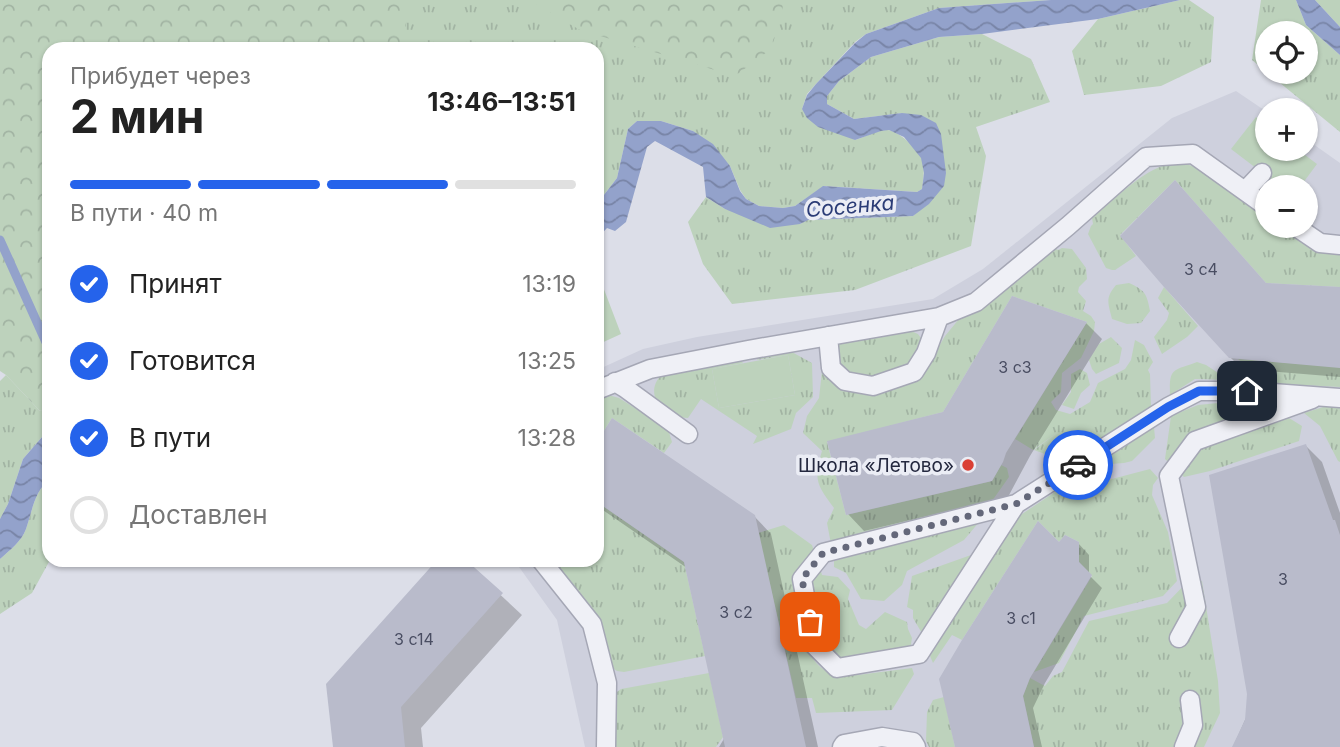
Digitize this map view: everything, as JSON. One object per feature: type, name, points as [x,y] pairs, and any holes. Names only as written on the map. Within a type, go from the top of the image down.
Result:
[{"type":"lane","points":[[604,387],[650,369],[749,356],[828,336],[939,317],[976,302],[1146,157],[1193,154],[1255,198]]},
{"type":"lane","points":[[1245,191],[1262,173]]},
{"type":"lane","points":[[1313,238],[1320,243],[1340,244]]},
{"type":"lane","points":[[828,336],[831,368],[845,381],[873,386],[914,372],[926,353],[939,317]]},
{"type":"lane","points":[[615,382],[688,434]]},
{"type":"lane","points":[[1016,504],[919,654],[837,668],[814,645],[802,579],[823,553],[1016,504],[1168,407],[1199,391],[1247,391],[1340,398]]},
{"type":"lane","points":[[1179,638],[1196,607],[1169,475],[1195,441],[1319,396]]},
{"type":"lane","points":[[547,567],[592,624],[607,683],[606,747]]},
{"type":"lane","points":[[1184,747],[1193,725],[1189,700]]},
{"type":"lane","points":[[842,747],[844,744],[883,737],[913,742],[916,747]]},
{"type":"shaded area","name":"Школа «Летово»","points":[[1236,91],[1255,104],[1255,161],[1318,161],[1318,147],[1340,163],[1340,747],[585,747],[557,620],[519,567],[604,567],[604,367],[643,349],[697,337],[933,299],[983,269],[1172,118]]},
{"type":"green space","points":[[0,0],[1051,0],[939,8],[866,34],[855,42],[807,94],[802,109],[855,140],[883,130],[901,136],[923,161],[922,189],[917,192],[824,186],[795,206],[783,208],[759,206],[746,199],[730,166],[693,131],[661,121],[637,121],[628,129],[617,178],[604,195],[604,42],[42,42]]},
{"type":"green space","points":[[0,0],[408,0],[405,42],[42,42],[42,410],[40,411],[0,371]]},
{"type":"green space","points":[[529,0],[782,0],[783,12],[771,49],[735,76],[580,30]]},
{"type":"green space","points":[[1189,0],[1214,17],[1211,62],[1161,86],[1084,95],[1072,51],[1098,19]]},
{"type":"green space","points":[[1261,0],[1296,0],[1304,21],[1258,21]]},
{"type":"green space","points":[[1315,0],[1340,0],[1340,27]]},
{"type":"green space","points":[[982,34],[1031,59],[1050,102],[976,127],[986,156],[971,246],[855,290],[732,304],[703,264],[688,222],[706,197],[725,209],[800,224],[807,220],[913,216],[944,186],[903,113],[854,119],[827,104],[827,96],[839,81],[871,57],[939,37]]},
{"type":"green space","points":[[1318,36],[1340,55],[1340,132],[1318,114],[1318,98],[1298,98],[1281,84],[1318,84]]},
{"type":"green space","points":[[1255,40],[1255,62],[1252,60]]},
{"type":"green space","points":[[1255,118],[1255,161],[1313,161],[1317,164],[1309,175],[1265,175],[1231,149]]},
{"type":"green space","points":[[1170,163],[1183,163],[1195,167],[1255,208],[1255,238],[1299,238],[1309,245],[1340,252],[1340,287],[1266,283],[1175,180],[1120,235],[1136,256],[1115,270],[1106,268],[1088,234],[1093,224],[1092,218],[1138,179]]},
{"type":"green space","points":[[1054,248],[1072,249],[1086,268],[1087,279],[1078,292],[1086,301],[1083,311],[1095,322],[1094,331],[1081,358],[1062,373],[1061,392],[1051,402],[1056,410],[1070,414],[1090,402],[1098,383],[1125,369],[1131,360],[1135,340],[1144,345],[1153,362],[1148,370],[1151,406],[1063,466],[1054,466],[1045,454],[1034,450],[1058,432],[1033,450],[1015,439],[1087,322],[1012,296],[943,412],[827,442],[846,515],[992,481],[1001,465],[1007,468],[1009,477],[992,501],[831,544],[827,523],[834,508],[820,488],[817,476],[822,451],[803,433],[807,416],[819,398],[822,371],[841,386],[925,370],[945,336],[959,319],[982,307]]},
{"type":"green space","points":[[1129,283],[1142,290],[1148,300],[1150,311],[1141,323],[1127,324],[1112,319],[1110,294],[1116,285]]},
{"type":"green space","points":[[1164,287],[1198,326],[1162,354],[1154,337],[1169,313],[1158,298]]},
{"type":"green space","points":[[604,289],[621,334],[604,342]]},
{"type":"green space","points":[[911,331],[918,334],[923,341],[913,365],[874,377],[852,376],[839,367],[837,346],[841,343]]},
{"type":"green space","points":[[1111,337],[1122,348],[1119,363],[1096,374],[1089,360],[1099,344]]},
{"type":"green space","points":[[790,351],[812,363],[813,397],[796,413],[791,429],[753,444],[757,436],[701,399],[688,418],[665,410],[655,398],[656,383],[661,375],[739,359],[743,363],[712,369],[719,408],[795,395],[788,355],[757,360],[759,356]]},
{"type":"green space","points":[[788,355],[795,395],[719,408],[712,369]]},
{"type":"green space","points":[[1238,359],[1340,367],[1340,387],[1267,383]]},
{"type":"green space","points":[[1197,362],[1229,380],[1195,379],[1170,395],[1170,379],[1174,371]]},
{"type":"green space","points":[[1080,369],[1087,373],[1090,385],[1081,393],[1074,409],[1062,405],[1071,392],[1071,374]]},
{"type":"green space","points":[[6,375],[40,411],[42,410],[42,437],[23,459],[8,504],[0,519],[0,381]]},
{"type":"green space","points":[[604,394],[619,398],[668,429],[672,442],[664,453],[612,418],[604,431]]},
{"type":"green space","points":[[1258,399],[1302,426],[1299,441],[1184,477],[1165,459],[1171,416],[1198,405]]},
{"type":"green space","points":[[1340,404],[1340,462],[1320,426],[1304,413]]},
{"type":"green space","points":[[1154,427],[1155,438],[1132,461],[1097,465]]},
{"type":"green space","points":[[1150,469],[1158,478],[1153,485],[1152,495],[1168,532],[1177,581],[1163,596],[1084,616],[1059,663],[1034,672],[1092,576],[1079,562],[1079,542],[1065,535],[1059,542],[1038,521],[962,640],[952,635],[933,663],[930,656],[1013,520],[1061,488],[1066,491]]},
{"type":"green space","points":[[42,488],[42,567],[46,567],[32,593],[0,614],[0,559],[21,538]]},
{"type":"green space","points":[[604,507],[684,562],[705,656],[624,672],[617,671],[611,667],[597,619],[559,567],[604,567]]},
{"type":"green space","points":[[980,521],[964,540],[907,571],[902,585],[884,601],[861,599],[846,573],[834,567],[834,561]]},
{"type":"green space","points":[[784,525],[812,545],[814,551],[802,562],[796,577],[807,647],[813,658],[826,671],[842,675],[912,668],[914,674],[892,710],[816,713],[812,698],[796,698],[758,533]]},
{"type":"green space","points":[[971,555],[923,635],[913,618],[913,610],[907,607],[912,576]]},
{"type":"green space","points":[[820,568],[822,575],[838,577],[850,590],[848,599],[859,625],[866,629],[885,612],[907,622],[912,638],[910,650],[840,659],[825,647],[811,587],[813,571]]},
{"type":"green space","points":[[1190,579],[1202,581],[1218,681],[1220,713],[1204,747],[1034,747],[1023,696],[1030,678],[1045,686],[1053,676],[1062,672],[1089,621],[1167,603]]},
{"type":"green space","points":[[709,673],[723,737],[716,747],[614,747],[614,694],[621,689]]},
{"type":"green space","points":[[944,697],[955,747],[929,747],[926,741],[927,712],[933,700]]},
{"type":"water","name":"Сосенка","points":[[1051,0],[1180,0],[1098,19],[939,37],[871,57],[839,81],[827,96],[827,104],[854,119],[902,113],[921,115],[936,123],[941,134],[946,173],[944,186],[929,204],[913,216],[808,220],[800,224],[770,228],[725,209],[706,197],[703,167],[655,141],[647,147],[626,222],[615,231],[607,228],[604,231],[604,195],[617,178],[628,129],[637,121],[661,121],[693,131],[713,144],[730,166],[740,191],[746,199],[759,206],[795,206],[823,186],[917,192],[922,189],[924,173],[921,158],[904,137],[889,130],[855,140],[818,127],[807,118],[802,109],[807,95],[816,84],[866,34],[939,8]]},
{"type":"water","points":[[1296,0],[1315,0],[1340,27],[1340,55],[1318,36],[1318,21],[1304,21]]},
{"type":"water","points":[[42,437],[42,488],[21,538],[0,559],[0,519],[8,504],[23,459]]},
{"type":"building","points":[[1175,180],[1266,283],[1340,287],[1340,368],[1229,358],[1164,287],[1120,236]]},
{"type":"building","points":[[1012,296],[1087,322],[1006,453],[992,481],[846,515],[827,441],[943,412]]},
{"type":"building","points":[[612,418],[755,515],[806,747],[725,747],[684,562],[604,507],[604,431]]},
{"type":"building","points":[[1306,444],[1340,535],[1340,747],[1232,747],[1245,720],[1247,694],[1209,475]]},
{"type":"building","points":[[1038,521],[1059,542],[1065,535],[1079,542],[1079,562],[1092,575],[1030,678],[1023,696],[1034,747],[955,747],[939,679]]},
{"type":"building","points":[[431,567],[474,567],[503,593],[401,707],[405,747],[333,747],[326,684]]},
{"type":"waterway","points":[[0,240],[42,333]]},
{"type":"way so far","points":[[810,622],[802,579],[823,553],[1016,504],[1078,465]]},
{"type":"place","name":"Школа «Летово»","points":[[968,465]]},
{"type":"route","points":[[1078,465],[1168,407],[1199,391],[1247,391]]}]
